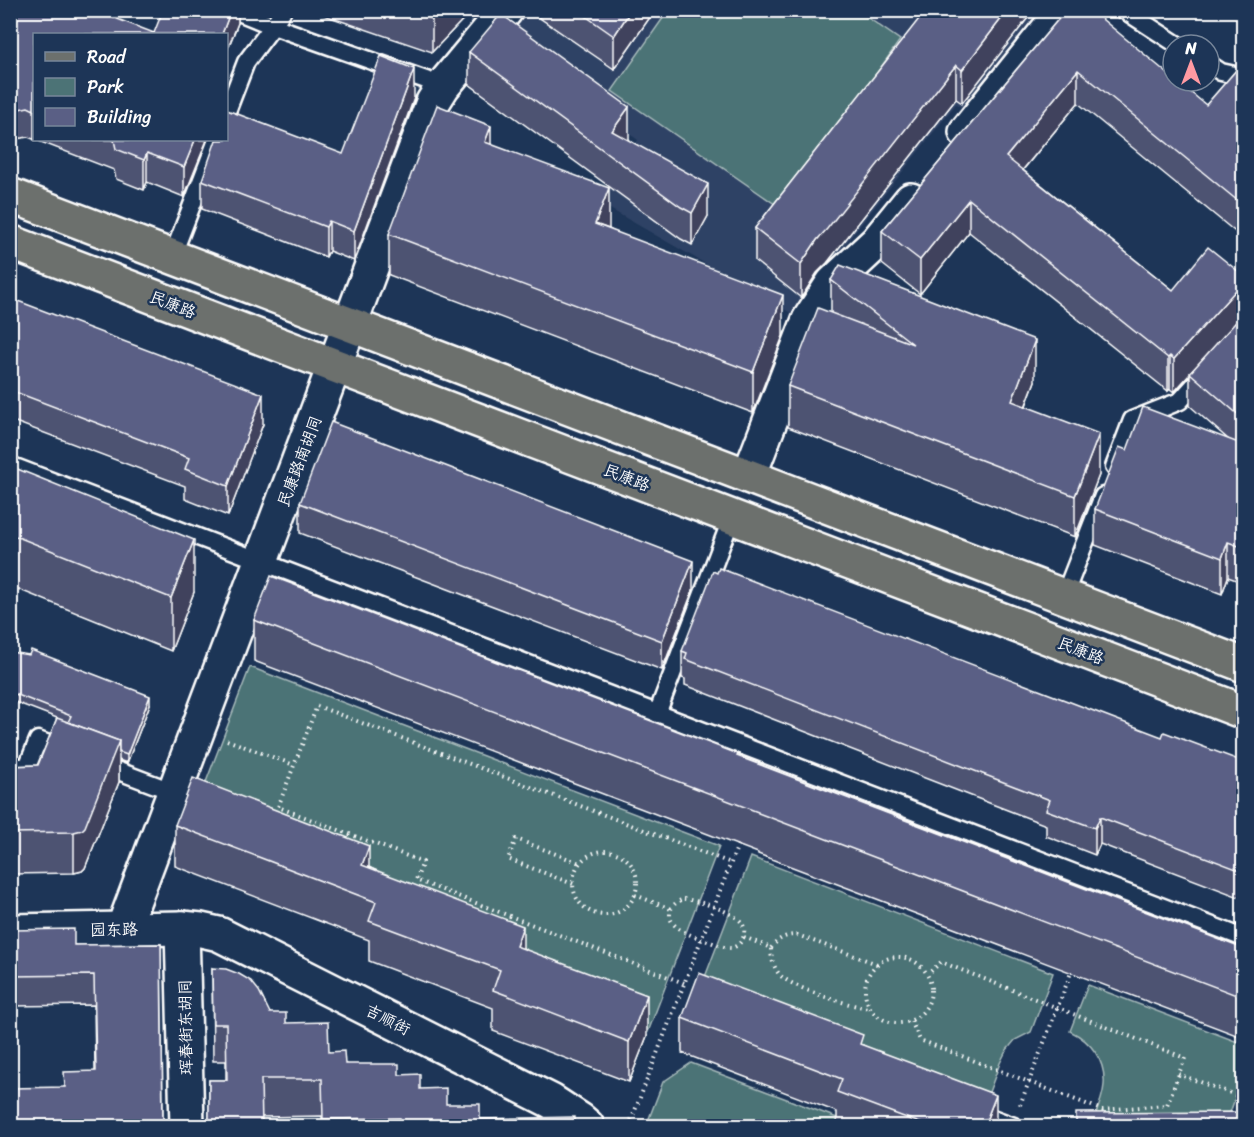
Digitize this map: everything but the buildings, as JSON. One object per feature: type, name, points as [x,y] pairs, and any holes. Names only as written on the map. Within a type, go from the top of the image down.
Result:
[{"type":"main road","points":[[10,195],[1244,664]]},
{"type":"main road","name":"民康路","points":[[10,242],[1244,712]]},
{"type":"street","name":"民康路南胡同","points":[[123,929],[433,102],[443,86],[506,10]]},
{"type":"street","points":[[749,476],[810,320],[833,283],[877,242],[1064,10]]},
{"type":"street","name":"园东路","points":[[10,932],[182,928]]},
{"type":"street","name":"珲春街东胡同","points":[[182,928],[187,1126]]},
{"type":"street","name":"吉顺街","points":[[182,928],[219,934],[551,1101],[587,1126]]},
{"type":"lane","points":[[234,10],[443,86]]},
{"type":"lane","points":[[228,109],[246,62],[282,10]]},
{"type":"lane","points":[[1124,10],[1161,34]]},
{"type":"lane","points":[[1221,72],[1244,77]]},
{"type":"lane","points":[[172,257],[217,141]]},
{"type":"lane","points":[[1064,596],[1132,420],[1180,401],[1212,365]]},
{"type":"lane","points":[[10,465],[1244,938]]},
{"type":"lane","points":[[657,714],[732,517]]},
{"type":"lane","points":[[10,767],[27,767],[38,740],[174,792]]},
{"type":"lane","points":[[960,1106],[1013,1126]]},
{"type":"path","points":[[684,983],[416,880],[423,862],[278,807],[317,706],[731,863]]},
{"type":"path","points":[[198,729],[294,765]]},
{"type":"path","points":[[573,884],[508,859],[516,838],[580,862]]},
{"type":"path","points":[[629,1126],[739,842]]},
{"type":"path","points":[[609,851],[620,854],[629,862],[635,872],[637,883],[635,895],[629,905],[621,912],[612,915],[591,913],[583,908],[576,898],[573,884],[573,876],[586,856],[609,851]]},
{"type":"path","points":[[635,895],[671,909]]},
{"type":"path","points":[[684,898],[734,915],[745,928],[744,937],[739,944],[731,948],[723,947],[673,926],[670,917],[671,909],[676,902],[684,898]]},
{"type":"path","points":[[870,1008],[849,1005],[789,983],[774,966],[771,948],[778,939],[788,935],[797,935],[877,964]]},
{"type":"path","points":[[744,937],[771,948]]},
{"type":"path","points":[[900,957],[912,960],[928,974],[931,996],[928,1006],[921,1015],[911,1021],[888,1022],[870,1008],[865,985],[877,964],[900,957]]},
{"type":"path","points":[[911,1021],[920,1040],[1102,1110],[1167,1105],[1185,1058],[941,962],[928,974]]},
{"type":"path","points":[[1013,1126],[1075,963]]},
{"type":"path","points":[[1178,1074],[1244,1098]]},
{"type":"shaded area","points":[[528,11],[1038,11],[962,108],[956,104],[791,313],[598,202],[638,140],[505,44]]},
{"type":"green space","points":[[668,11],[858,11],[900,40],[782,209],[612,91]]},
{"type":"green space","points":[[250,667],[719,846],[648,1032],[521,984],[193,816]]},
{"type":"green space","points":[[751,857],[1053,973],[1031,1032],[1015,1040],[1006,1051],[986,1100],[695,1003]]},
{"type":"green space","points":[[1088,985],[1243,1044],[1243,1077],[1225,1126],[1091,1126],[1099,1106],[1104,1076],[1100,1060],[1091,1046],[1070,1031]]},
{"type":"green space","points":[[691,1063],[837,1118],[834,1126],[647,1126],[663,1082]]}]
